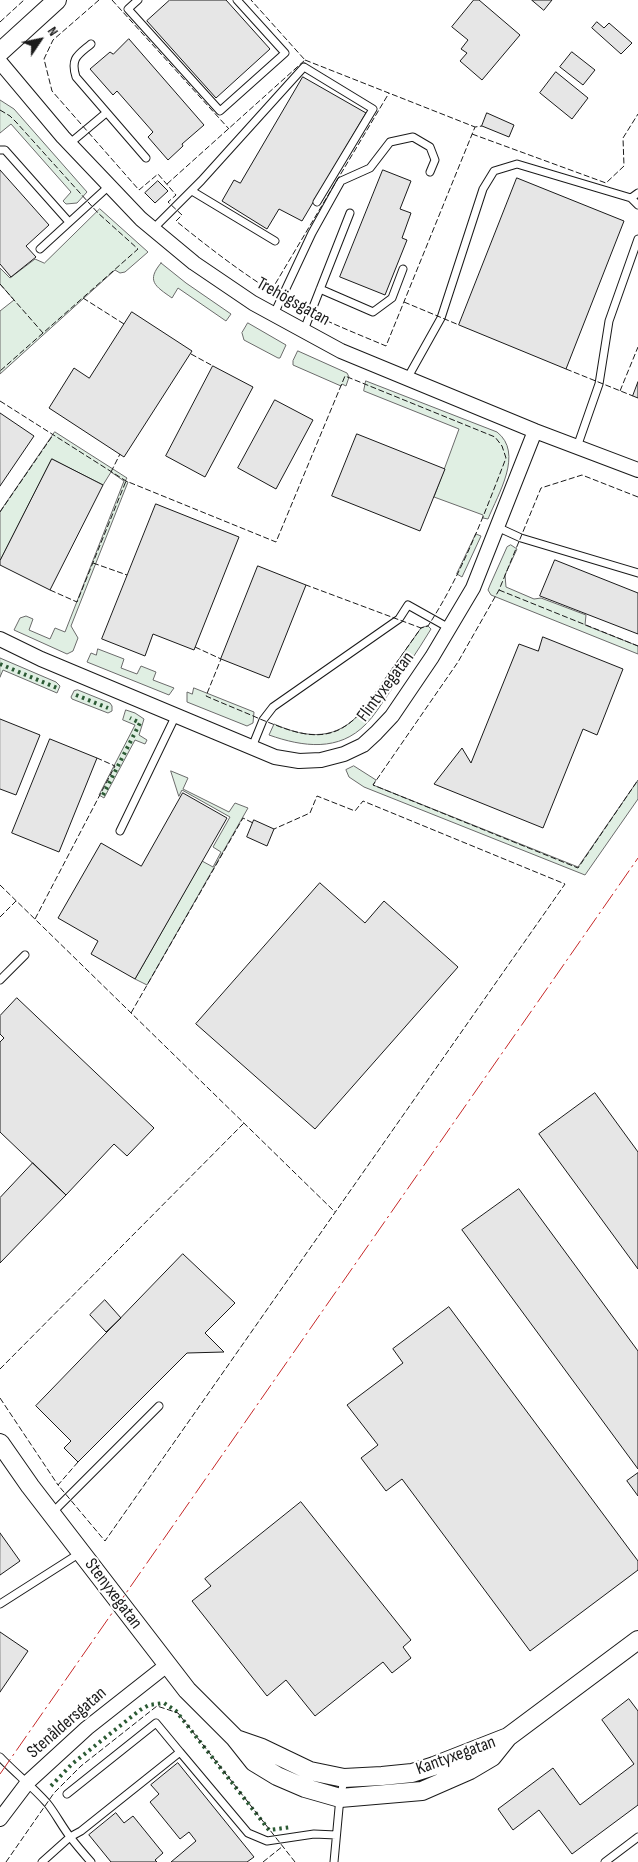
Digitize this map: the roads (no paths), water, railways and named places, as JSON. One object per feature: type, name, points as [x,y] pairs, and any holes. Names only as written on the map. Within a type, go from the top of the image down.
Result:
[{"type":"street","points":[[0,52],[57,0]]},
{"type":"street","name":"Trehögsgatan","points":[[0,62],[69,144],[153,229],[194,263],[253,303],[341,350],[638,470]]},
{"type":"street","name":"Flintyxegatan","points":[[0,639],[275,757],[300,761],[322,760],[344,754],[362,745],[392,716],[432,657],[473,588],[535,430]]},
{"type":"street","name":"Stenyxegatan","points":[[0,1443],[51,1514],[167,1665],[187,1690],[235,1738],[254,1762],[277,1776],[305,1788],[340,1798]]},
{"type":"street","name":"Kantyxegatan","points":[[340,1798],[422,1790],[470,1770],[492,1757],[508,1737],[638,1640]]},
{"type":"street","name":"Stenåldersgatan","points":[[0,1819],[28,1782],[87,1728],[167,1665]]},
{"type":"street","name":"Kantyxegatan","points":[[344,1778],[412,1773],[508,1737]]},
{"type":"street","name":"Stenyxegatan","points":[[235,1738],[262,1748],[310,1771],[344,1778]]},
{"type":"lane","points":[[138,0],[128,9],[220,111],[284,53],[237,0]]},
{"type":"lane","points":[[91,44],[75,59],[73,64],[79,82],[146,158]]},
{"type":"lane","points":[[153,229],[192,190],[304,67],[373,109],[317,202]]},
{"type":"lane","points":[[69,144],[106,113]]},
{"type":"lane","points":[[274,314],[312,233],[342,181],[370,168],[390,142],[413,137],[430,148],[435,160],[430,172]]},
{"type":"lane","points":[[0,150],[5,150],[69,222]]},
{"type":"lane","points":[[408,377],[441,318],[483,188],[494,171],[517,164],[632,198],[638,205]]},
{"type":"lane","points":[[40,249],[109,186]]},
{"type":"lane","points":[[192,190],[275,241]]},
{"type":"lane","points":[[632,198],[638,193]]},
{"type":"lane","points":[[304,330],[350,213]]},
{"type":"lane","points":[[578,447],[599,384],[609,322],[638,239]]},
{"type":"lane","points":[[320,289],[374,312],[392,298],[403,269]]},
{"type":"lane","points":[[497,527],[521,538],[638,574]]},
{"type":"lane","points":[[252,747],[263,720],[273,706],[399,620],[408,605],[449,628]]},
{"type":"lane","points":[[120,831],[176,714]]},
{"type":"lane","points":[[0,980],[25,955]]},
{"type":"lane","points":[[51,1514],[159,1406]]},
{"type":"lane","points":[[0,1604],[81,1552]]},
{"type":"lane","points":[[67,1794],[156,1723],[248,1833],[267,1841],[314,1834],[336,1835]]},
{"type":"lane","points":[[42,1862],[70,1837],[81,1831],[180,1752]]},
{"type":"lane","points":[[0,1757],[11,1769],[28,1782],[57,1816],[70,1837],[91,1862]]},
{"type":"lane","points":[[334,1862],[340,1798],[344,1778]]},
{"type":"lane","points":[[605,1862],[638,1837]]}]
